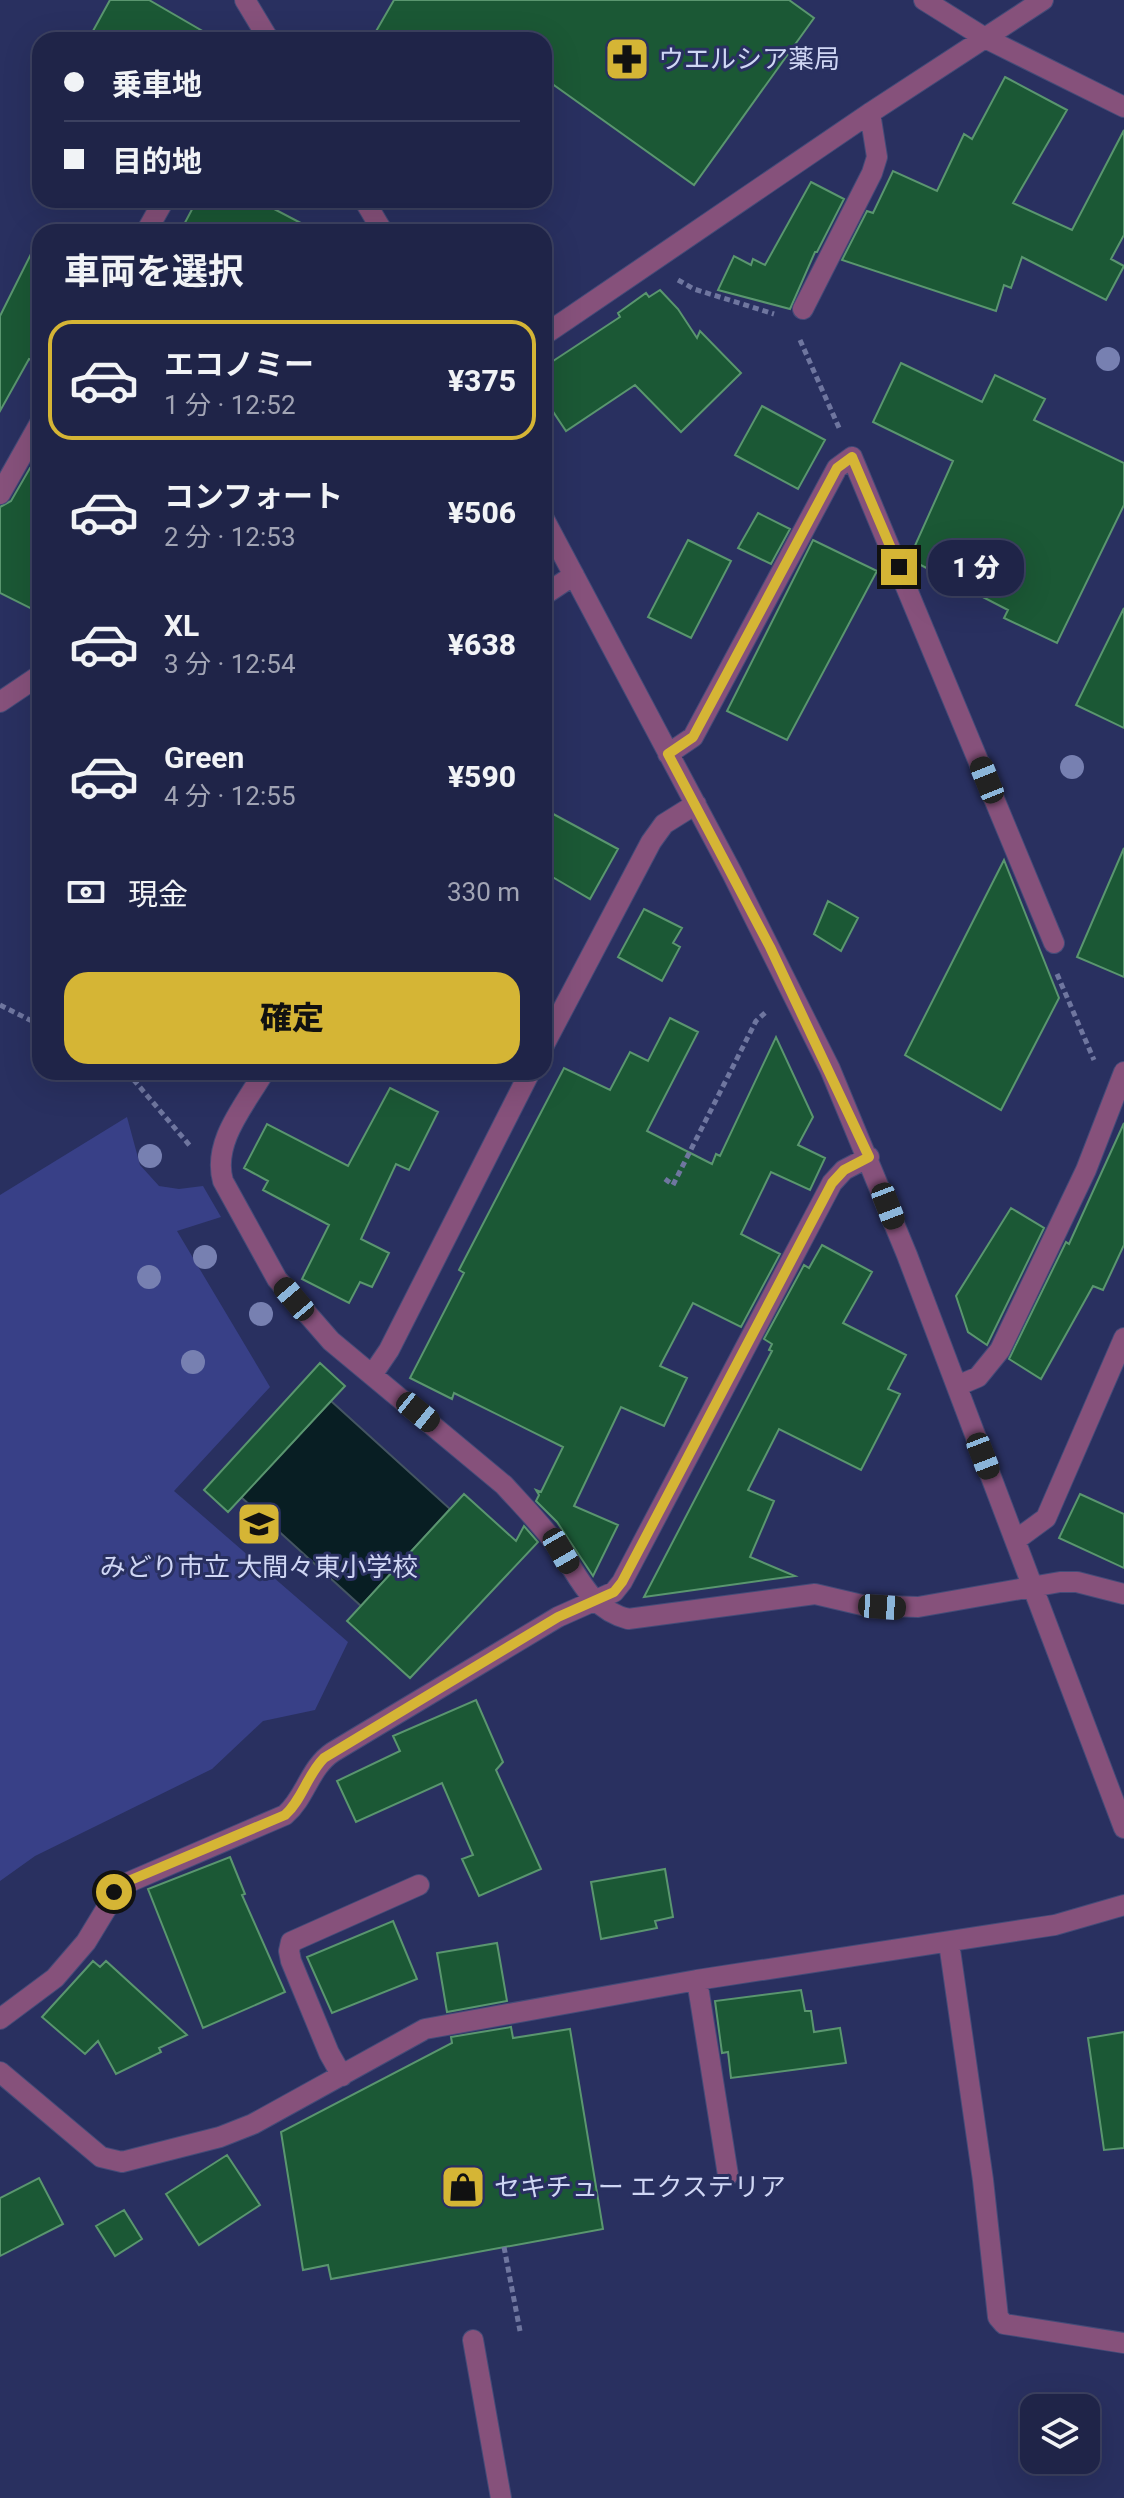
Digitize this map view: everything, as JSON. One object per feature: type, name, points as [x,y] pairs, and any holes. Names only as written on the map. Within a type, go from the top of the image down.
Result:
[{"type":"street","points":[[245,0],[264,32]]},
{"type":"street","points":[[924,0],[985,38],[1124,107]]},
{"type":"street","points":[[552,330],[870,113],[1043,0]]},
{"type":"street","points":[[800,315],[872,173],[877,157],[870,113]]},
{"type":"street","points":[[0,494],[32,437]]},
{"type":"street","points":[[668,754],[693,737],[837,468],[852,457],[1054,943]]},
{"type":"street","points":[[552,534],[696,804],[814,1036],[869,1157],[1124,1828]]},
{"type":"street","points":[[552,590],[574,575]]},
{"type":"street","points":[[0,702],[32,680]]},
{"type":"street","points":[[552,1030],[651,842],[664,824],[696,804]]},
{"type":"street","points":[[957,1386],[978,1377],[1000,1350],[1086,1170],[1124,1072]]},
{"type":"street","points":[[259,1080],[224,1140],[218,1164],[223,1181],[277,1279],[331,1341],[504,1485],[561,1551],[595,1601],[628,1619],[815,1594],[862,1605],[918,1607],[1034,1585],[1077,1582],[1124,1594]]},
{"type":"street","points":[[372,1375],[389,1350],[526,1080]]},
{"type":"street","points":[[0,2019],[55,1978],[86,1942],[120,1886],[285,1815],[297,1803],[307,1780],[324,1758],[558,1617],[614,1592],[832,1183],[844,1170],[869,1157]]},
{"type":"street","points":[[1016,1540],[1046,1518],[1124,1338]]},
{"type":"street","points":[[342,2076],[329,2053],[291,1961],[291,1942],[419,1885]]},
{"type":"street","points":[[0,2072],[101,2157],[122,2162],[220,2137],[253,2124],[425,2029],[697,1980],[1068,1922],[1124,1905]]},
{"type":"street","points":[[949,1943],[983,2180],[998,2317],[1004,2324],[1124,2343]]},
{"type":"street","points":[[697,1980],[728,2175]]},
{"type":"street","points":[[473,2340],[501,2498]]},
{"type":"path","points":[[670,275],[694,289],[800,315],[797,331],[852,457]]},
{"type":"path","points":[[1054,943],[1055,970],[1101,1076],[1114,1096]]},
{"type":"path","points":[[0,1005],[32,1021]]},
{"type":"path","points":[[665,1179],[673,1185],[756,1021],[771,1009]]},
{"type":"path","points":[[134,1080],[190,1145]]},
{"type":"path","points":[[504,2247],[520,2331]]},
{"type":"shaded area","points":[[127,1117],[140,1165],[159,1186],[179,1189],[203,1186],[221,1217],[177,1231],[270,1387],[174,1491],[348,1642],[315,1710],[263,1721],[212,1769],[35,1856],[0,1881],[0,1195]]},
{"type":"shaded area","points":[[331,1401],[450,1509],[361,1606],[241,1497]]},
{"type":"building","points":[[110,0],[149,0],[204,32],[92,32]]},
{"type":"building","points":[[394,0],[789,0],[814,18],[694,185],[552,84],[552,32],[376,32]]},
{"type":"building","points":[[1005,77],[1067,110],[1013,203],[1072,230],[1124,130],[1124,235],[1111,259],[1124,266],[1106,300],[1022,257],[1011,288],[1004,285],[996,311],[842,260],[867,211],[873,213],[893,171],[937,191],[964,134],[972,139]]},
{"type":"building","points":[[811,182],[844,199],[815,252],[790,309],[718,290],[734,256],[751,265],[753,259],[765,265]]},
{"type":"building","points":[[193,208],[272,208],[303,224],[184,224]]},
{"type":"building","points":[[32,252],[32,360],[29,359],[0,411],[0,316]]},
{"type":"building","points":[[660,290],[678,309],[697,338],[700,331],[741,373],[681,432],[635,385],[566,431],[552,410],[552,362],[620,317],[618,313],[646,293],[649,297]]},
{"type":"building","points":[[901,363],[982,402],[995,375],[1045,399],[1034,420],[1124,463],[1124,505],[1057,643],[1004,618],[1008,610],[909,559],[953,461],[873,422]]},
{"type":"building","points":[[762,406],[825,440],[798,489],[735,455]]},
{"type":"building","points":[[32,469],[32,609],[0,593],[0,507],[11,501]]},
{"type":"building","points":[[758,513],[790,529],[771,564],[738,548]]},
{"type":"building","points":[[688,540],[731,561],[691,638],[648,617]]},
{"type":"building","points":[[813,540],[877,571],[787,740],[727,711]]},
{"type":"building","points":[[1124,608],[1124,728],[1076,705]]},
{"type":"building","points":[[552,813],[618,849],[590,899],[552,877]]},
{"type":"building","points":[[1124,848],[1124,977],[1077,957]]},
{"type":"building","points":[[1004,860],[1059,998],[1001,1110],[905,1055]]},
{"type":"building","points":[[828,901],[858,918],[841,951],[814,934]]},
{"type":"building","points":[[644,909],[682,928],[673,943],[680,947],[662,981],[618,957]]},
{"type":"building","points":[[670,1018],[698,1032],[647,1131],[712,1164],[716,1154],[720,1156],[776,1037],[813,1117],[798,1145],[825,1158],[810,1190],[771,1172],[741,1234],[780,1254],[741,1327],[693,1303],[660,1366],[687,1378],[664,1426],[621,1407],[574,1506],[618,1525],[593,1576],[557,1522],[536,1501],[539,1495],[536,1490],[541,1492],[563,1447],[454,1393],[452,1399],[410,1378],[464,1273],[459,1270],[564,1068],[610,1090],[630,1052],[648,1061]]},
{"type":"building","points":[[390,1088],[438,1112],[409,1170],[396,1164],[361,1239],[389,1253],[372,1287],[360,1282],[349,1303],[302,1279],[329,1225],[263,1190],[268,1181],[244,1168],[267,1124],[348,1166]]},
{"type":"building","points":[[1124,1123],[1124,1245],[1103,1290],[1093,1286],[1041,1379],[1009,1359],[1066,1242],[1069,1244]]},
{"type":"building","points":[[1011,1208],[1044,1228],[987,1345],[968,1332],[956,1296]]},
{"type":"building","points":[[822,1245],[872,1272],[843,1323],[906,1355],[888,1389],[900,1394],[861,1470],[779,1429],[748,1490],[774,1501],[750,1557],[795,1576],[644,1597],[772,1351],[769,1350],[772,1344],[764,1339],[804,1265],[809,1268]]},
{"type":"building","points":[[320,1363],[345,1386],[228,1512],[204,1490]]},
{"type":"building","points":[[464,1494],[516,1541],[524,1526],[538,1542],[410,1678],[347,1621]]},
{"type":"building","points":[[1080,1494],[1124,1514],[1124,1568],[1059,1538]]},
{"type":"building","points":[[476,1700],[503,1762],[496,1770],[541,1869],[479,1896],[462,1859],[473,1855],[442,1783],[356,1822],[337,1781],[400,1751],[393,1736]]},
{"type":"building","points":[[230,1857],[245,1894],[242,1895],[285,1992],[203,2028],[148,1889]]},
{"type":"building","points":[[665,1869],[673,1917],[655,1921],[657,1928],[601,1939],[591,1882]]},
{"type":"building","points":[[393,1921],[417,1979],[332,2013],[307,1957]]},
{"type":"building","points":[[497,1943],[507,2001],[447,2012],[437,1953]]},
{"type":"building","points":[[93,1961],[100,1967],[106,1961],[187,2035],[116,2074],[98,2041],[85,2054],[42,2017]]},
{"type":"building","points":[[801,1990],[805,2011],[811,2011],[814,2032],[840,2028],[846,2063],[731,2078],[728,2052],[722,2053],[715,2001]]},
{"type":"building","points":[[511,2027],[513,2038],[570,2029],[603,2229],[331,2279],[328,2265],[303,2270],[281,2132],[452,2043],[451,2037]]},
{"type":"building","points":[[1124,2032],[1124,2148],[1104,2150],[1088,2038]]},
{"type":"building","points":[[227,2155],[260,2205],[199,2245],[166,2194]]},
{"type":"building","points":[[39,2178],[63,2224],[0,2256],[0,2198]]},
{"type":"building","points":[[124,2210],[142,2239],[115,2256],[96,2226]]},
{"type":"place","name":"ウエルシア薬局","points":[[627,59]]},
{"type":"place","name":"みどり市立 大間々東小学校","points":[[259,1524]]},
{"type":"place","name":"セキチュー エクステリア","points":[[463,2187]]},
{"type":"route","points":[[114,1892],[126,1882],[285,1815],[297,1803],[307,1780],[324,1758],[558,1617],[614,1592],[622,1582],[832,1183],[844,1170],[869,1157],[770,947],[668,754],[693,737],[837,468],[852,457],[899,567]]}]
